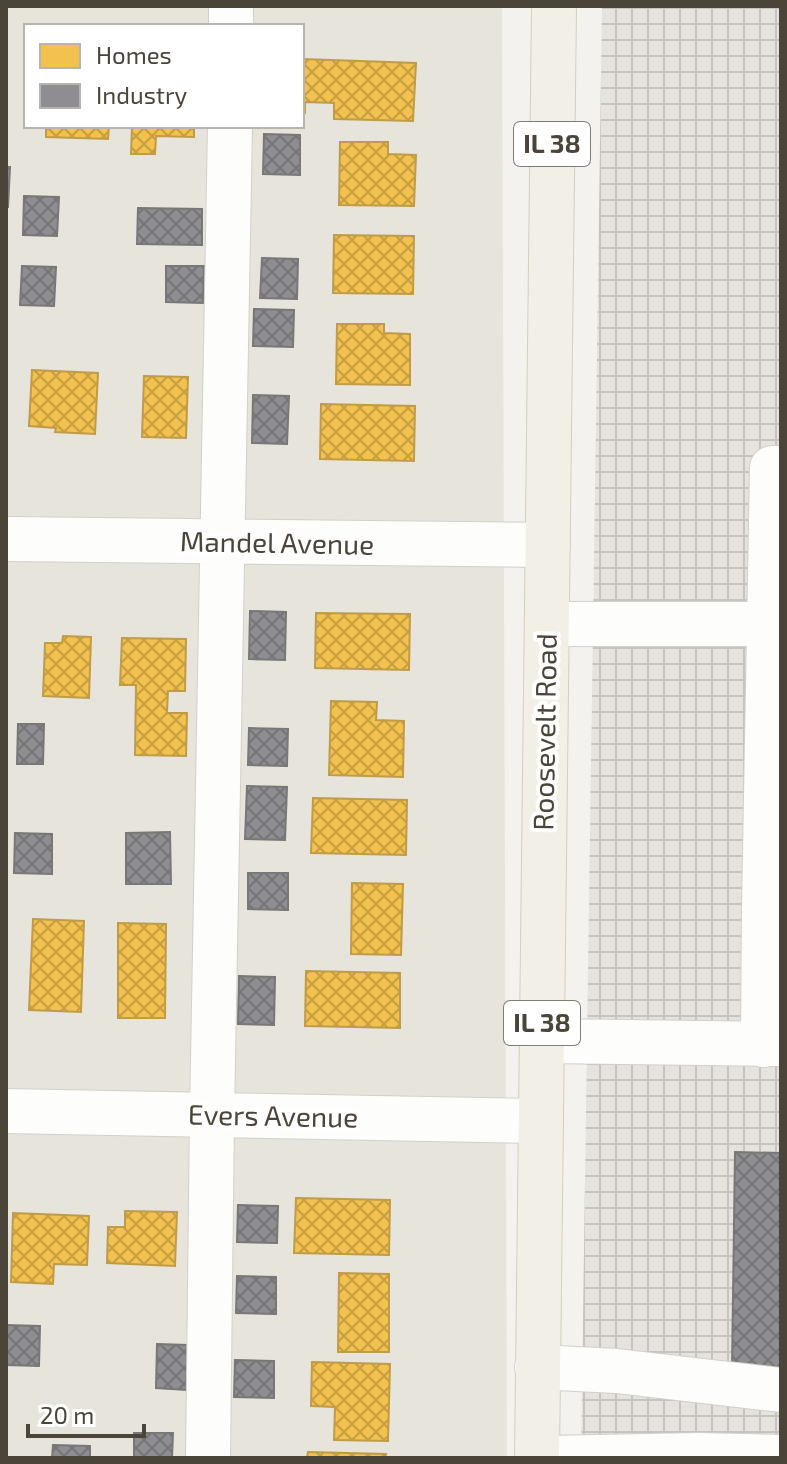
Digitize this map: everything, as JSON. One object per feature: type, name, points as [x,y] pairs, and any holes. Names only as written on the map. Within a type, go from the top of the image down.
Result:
[{"type":"main road","name":"Roosevelt Road","points":[[537,1458],[554,6]]},
{"type":"street","points":[[208,1458],[230,128]]},
{"type":"street","points":[[542,1041],[772,1044],[769,624],[772,468],[781,468]]},
{"type":"street","name":"Mandel Avenue","points":[[6,539],[548,545]]},
{"type":"street","points":[[547,624],[769,624]]},
{"type":"street","name":"Evers Avenue","points":[[6,1111],[541,1121]]},
{"type":"street","points":[[537,1367],[617,1371],[781,1390]]},
{"type":"street","points":[[544,1458],[781,1457]]},
{"type":"shaded area","points":[[6,6],[502,6],[507,1458],[6,1458]]},
{"type":"shaded area","points":[[602,6],[781,6],[781,1458],[581,1458]]},
{"type":"building: Homes","points":[[304,59],[416,63],[413,121],[334,119],[334,103],[305,102],[305,113]]},
{"type":"building: Homes","points":[[46,128],[109,128],[108,139],[46,137]]},
{"type":"building: Homes","points":[[132,128],[194,128],[194,137],[156,136],[155,154],[131,154]]},
{"type":"building: Homes","points":[[340,142],[388,142],[388,154],[416,155],[414,206],[339,205]]},
{"type":"building: Homes","points":[[334,235],[414,236],[413,294],[333,293]]},
{"type":"building: Homes","points":[[337,324],[384,324],[384,333],[410,334],[410,385],[336,384]]},
{"type":"building: Homes","points":[[32,370],[98,373],[95,434],[55,432],[56,428],[29,426]]},
{"type":"building: Homes","points":[[144,376],[188,377],[186,438],[142,437]]},
{"type":"building: Homes","points":[[321,404],[415,406],[414,461],[320,459]]},
{"type":"building: Homes","points":[[316,613],[410,614],[409,670],[315,668]]},
{"type":"building: Homes","points":[[63,636],[91,637],[89,698],[43,696],[45,643],[62,643]]},
{"type":"building: Homes","points":[[122,638],[186,639],[185,691],[168,691],[167,713],[187,713],[186,756],[135,755],[136,685],[120,685]]},
{"type":"building: Homes","points":[[331,701],[377,702],[376,720],[404,721],[403,777],[329,775]]},
{"type":"building: Homes","points":[[313,798],[407,800],[406,855],[311,853]]},
{"type":"building: Homes","points":[[352,883],[403,884],[401,955],[351,954]]},
{"type":"building: Homes","points":[[33,919],[84,921],[81,1012],[29,1010]]},
{"type":"building: Homes","points":[[118,923],[166,924],[165,1018],[118,1018]]},
{"type":"building: Homes","points":[[306,971],[400,973],[400,1028],[305,1026]]},
{"type":"building: Homes","points":[[296,1198],[390,1200],[389,1255],[294,1253]]},
{"type":"building: Homes","points":[[125,1211],[177,1212],[175,1266],[107,1263],[108,1227],[125,1227]]},
{"type":"building: Homes","points":[[13,1213],[89,1216],[87,1265],[54,1264],[53,1284],[11,1282]]},
{"type":"building: Homes","points":[[339,1273],[389,1274],[389,1352],[338,1352]]},
{"type":"building: Homes","points":[[312,1362],[390,1364],[388,1441],[334,1440],[335,1407],[311,1406]]},
{"type":"building: Homes","points":[[308,1452],[386,1454],[385,1458],[307,1458]]},
{"type":"building: Industry","points":[[264,134],[300,135],[300,175],[263,174]]},
{"type":"building: Industry","points":[[6,167],[10,167],[8,207],[6,207]]},
{"type":"building: Industry","points":[[24,196],[59,197],[57,236],[23,235]]},
{"type":"building: Industry","points":[[138,208],[202,209],[202,245],[137,244]]},
{"type":"building: Industry","points":[[262,258],[298,259],[297,299],[260,298]]},
{"type":"building: Industry","points":[[22,266],[56,267],[54,306],[20,305]]},
{"type":"building: Industry","points":[[166,266],[204,266],[203,303],[166,302]]},
{"type":"building: Industry","points":[[254,309],[294,310],[293,347],[253,346]]},
{"type":"building: Industry","points":[[253,395],[289,396],[287,444],[252,443]]},
{"type":"building: Industry","points":[[250,611],[286,612],[285,660],[249,659]]},
{"type":"building: Industry","points":[[18,724],[44,724],[43,764],[17,764]]},
{"type":"building: Industry","points":[[249,728],[288,729],[287,766],[248,765]]},
{"type":"building: Industry","points":[[247,786],[287,787],[285,840],[245,839]]},
{"type":"building: Industry","points":[[170,832],[171,884],[126,884],[126,833]]},
{"type":"building: Industry","points":[[15,833],[52,834],[52,874],[14,873]]},
{"type":"building: Industry","points":[[248,873],[288,873],[288,910],[248,909]]},
{"type":"building: Industry","points":[[239,976],[275,977],[274,1025],[238,1024]]},
{"type":"building: Industry","points":[[735,1152],[781,1153],[781,1369],[732,1368]]},
{"type":"building: Industry","points":[[238,1205],[278,1206],[277,1243],[237,1242]]},
{"type":"building: Industry","points":[[237,1276],[276,1277],[276,1314],[236,1313]]},
{"type":"building: Industry","points":[[6,1325],[40,1326],[39,1366],[6,1365]]},
{"type":"building: Industry","points":[[157,1344],[188,1345],[186,1390],[156,1388]]},
{"type":"building: Industry","points":[[235,1360],[274,1361],[274,1398],[234,1397]]},
{"type":"building: Industry","points":[[134,1433],[173,1433],[172,1458],[134,1458]]},
{"type":"building: Industry","points":[[53,1445],[90,1446],[90,1458],[52,1458]]}]
